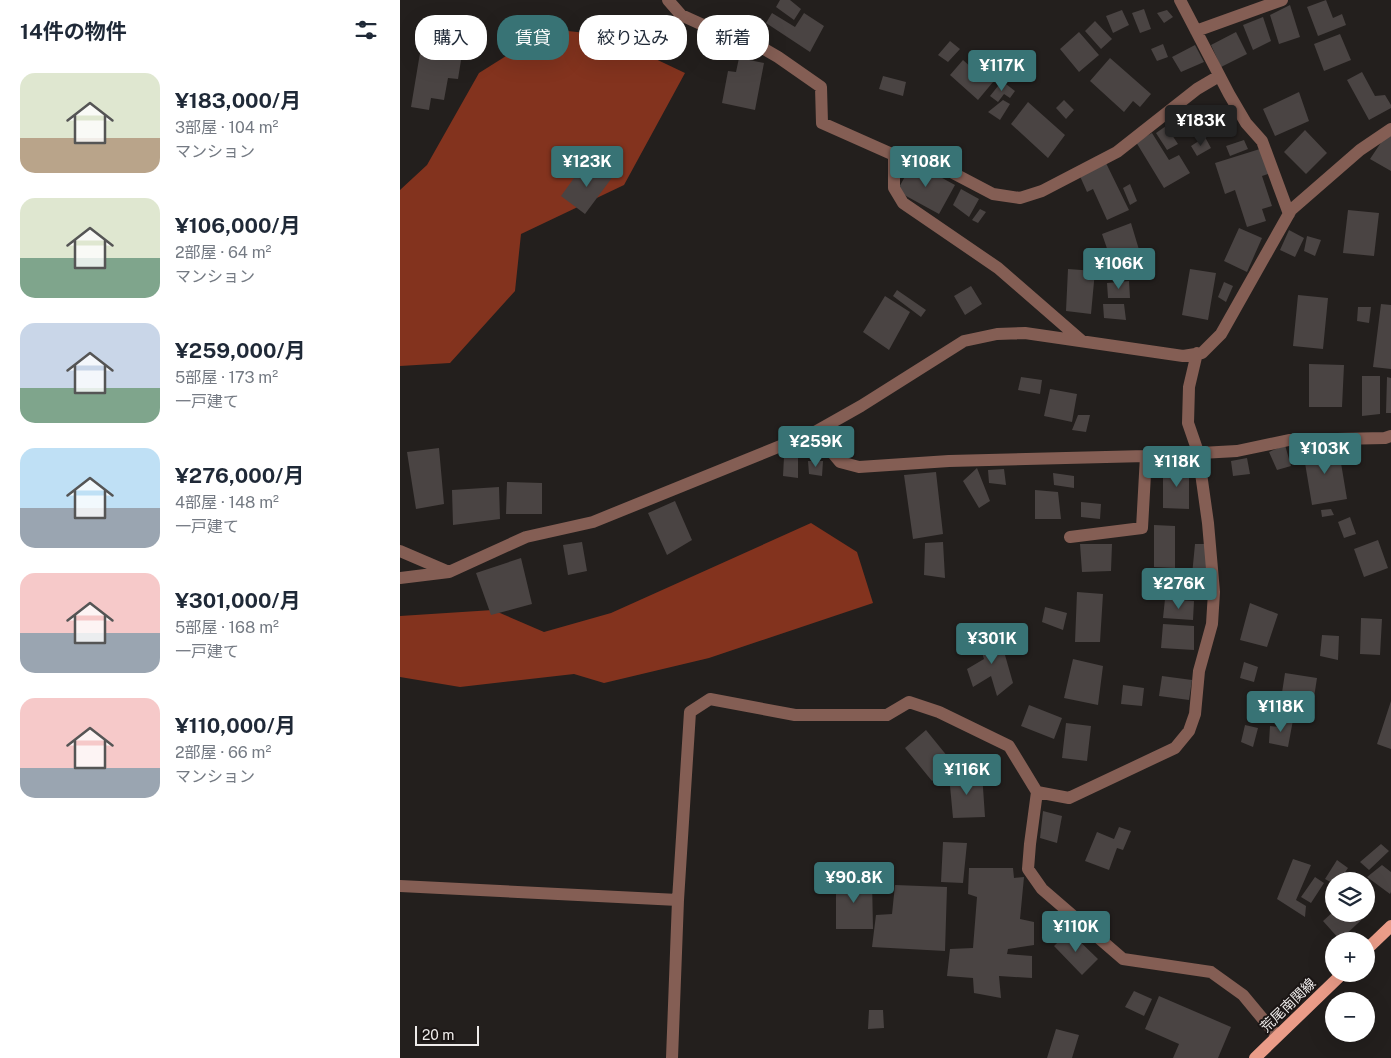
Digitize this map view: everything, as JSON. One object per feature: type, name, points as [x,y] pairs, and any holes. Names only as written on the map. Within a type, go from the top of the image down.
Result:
[{"type":"main road","points":[[1375,941],[1391,926]]},
{"type":"main road","name":"荒尾南関線","points":[[1255,1058],[1334,982]]},
{"type":"street","points":[[668,0],[682,15],[703,25],[745,38],[778,56],[821,87],[822,123],[894,154],[913,152],[993,194],[1020,198],[1042,191],[1117,152],[1196,89],[1219,76]]},
{"type":"street","points":[[1180,0],[1246,124],[1262,141],[1289,214]]},
{"type":"street","points":[[1196,31],[1282,0]]},
{"type":"street","points":[[400,578],[449,572],[526,537],[593,522],[815,432],[861,406],[964,340],[998,334],[1025,333],[1183,356],[1202,353],[1221,334],[1292,210],[1360,150],[1391,129]]},
{"type":"street","points":[[894,154],[894,188],[903,203],[998,268],[1082,341]]},
{"type":"street","points":[[1038,792],[1069,798],[1175,748],[1189,731],[1195,714],[1199,670],[1212,624],[1214,592],[1208,522],[1198,452],[1188,423],[1189,387],[1197,354]]},
{"type":"street","points":[[815,432],[840,462],[859,466],[1237,451],[1289,440],[1385,438],[1391,436]]},
{"type":"street","points":[[1070,537],[1142,528],[1146,456]]},
{"type":"street","points":[[400,551],[449,572]]},
{"type":"street","points":[[672,1058],[678,900],[690,712],[710,699],[795,715],[888,715],[909,702],[939,712],[1008,746],[1038,792],[1028,869],[1042,889],[1123,959],[1211,972],[1244,995],[1277,1036]]},
{"type":"street","points":[[400,886],[678,900]]},
{"type":"shaded area","points":[[569,31],[579,32],[579,60],[658,60],[685,73],[624,185],[521,234],[515,291],[450,363],[400,366],[400,190],[427,165],[479,73],[500,60],[569,60]]},
{"type":"shaded area","points":[[811,523],[857,552],[873,603],[709,658],[604,683],[574,674],[460,687],[400,677],[400,616],[493,610],[544,632],[611,613]]},
{"type":"building","points":[[780,0],[790,0],[801,9],[794,20],[776,7]]},
{"type":"building","points":[[1326,0],[1333,18],[1342,14],[1346,25],[1318,36],[1307,7]]},
{"type":"building","points":[[1290,5],[1300,37],[1279,44],[1270,15]]},
{"type":"building","points":[[1144,9],[1151,29],[1140,33],[1132,13]]},
{"type":"building","points":[[1122,10],[1129,25],[1113,33],[1106,16]]},
{"type":"building","points":[[1167,10],[1173,17],[1164,23],[1157,13]]},
{"type":"building","points":[[772,13],[795,27],[804,13],[824,26],[810,52],[769,25],[769,18]]},
{"type":"building","points":[[1263,17],[1271,41],[1253,50],[1243,25]]},
{"type":"building","points":[[1095,21],[1112,39],[1101,49],[1085,31]]},
{"type":"building","points":[[1079,32],[1099,55],[1079,72],[1060,49]]},
{"type":"building","points":[[1236,32],[1247,54],[1221,67],[1211,45]]},
{"type":"building","points":[[1340,34],[1351,60],[1324,71],[1314,44]]},
{"type":"building","points":[[950,41],[960,49],[948,62],[938,55]]},
{"type":"building","points":[[1163,44],[1168,57],[1157,61],[1151,49]]},
{"type":"building","points":[[1195,45],[1204,62],[1181,72],[1172,57]]},
{"type":"building","points":[[1110,58],[1151,94],[1140,107],[1133,101],[1124,112],[1090,81]]},
{"type":"building","points":[[979,59],[998,76],[978,100],[950,75],[963,60],[972,68]]},
{"type":"building","points":[[419,60],[461,60],[458,79],[448,78],[444,100],[431,98],[429,110],[411,107]]},
{"type":"building","points":[[739,60],[764,63],[755,110],[722,103],[728,71],[736,72]]},
{"type":"building","points":[[1362,72],[1375,96],[1385,95],[1391,105],[1391,108],[1369,120],[1347,80]]},
{"type":"building","points":[[883,76],[906,82],[903,96],[879,89]]},
{"type":"building","points":[[1002,81],[1015,91],[1010,98],[1004,94],[998,102],[990,96]]},
{"type":"building","points":[[1299,92],[1309,121],[1275,136],[1263,109]]},
{"type":"building","points":[[1003,100],[1010,104],[1000,120],[988,112]]},
{"type":"building","points":[[1064,100],[1074,110],[1066,119],[1056,108]]},
{"type":"building","points":[[1028,102],[1065,135],[1048,158],[1011,124]]},
{"type":"building","points":[[1166,126],[1178,144],[1167,150],[1156,133]]},
{"type":"building","points":[[1305,130],[1327,153],[1306,174],[1284,152]]},
{"type":"building","points":[[1388,132],[1391,134],[1391,171],[1370,159]]},
{"type":"building","points":[[1152,133],[1169,160],[1179,155],[1190,173],[1164,188],[1136,142]]},
{"type":"building","points":[[1205,137],[1211,148],[1197,156],[1191,146]]},
{"type":"building","points":[[1244,140],[1248,149],[1230,156],[1226,146]]},
{"type":"building","points":[[1263,148],[1271,173],[1262,176],[1272,206],[1262,209],[1266,221],[1247,227],[1235,190],[1225,194],[1215,163]]},
{"type":"building","points":[[1105,161],[1129,210],[1107,220],[1093,189],[1087,192],[1079,174]]},
{"type":"building","points":[[913,162],[955,185],[939,214],[897,191]]},
{"type":"building","points":[[600,165],[614,175],[585,214],[561,196],[582,167],[593,175]]},
{"type":"building","points":[[1130,184],[1137,201],[1130,205],[1123,188]]},
{"type":"building","points":[[961,189],[979,199],[969,217],[953,205]]},
{"type":"building","points":[[980,209],[986,212],[978,223],[972,220]]},
{"type":"building","points":[[1348,210],[1379,213],[1374,256],[1343,253]]},
{"type":"building","points":[[1131,223],[1140,253],[1112,263],[1102,234]]},
{"type":"building","points":[[1239,228],[1262,238],[1247,272],[1224,261]]},
{"type":"building","points":[[1289,230],[1304,238],[1295,257],[1280,250]]},
{"type":"building","points":[[1307,236],[1321,240],[1315,256],[1304,251]]},
{"type":"building","points":[[1068,269],[1095,271],[1091,314],[1066,311]]},
{"type":"building","points":[[1190,269],[1216,273],[1208,320],[1182,315]]},
{"type":"building","points":[[1129,281],[1130,298],[1108,298],[1107,283]]},
{"type":"building","points":[[1224,282],[1233,286],[1226,302],[1218,297]]},
{"type":"building","points":[[971,286],[982,304],[965,315],[954,296]]},
{"type":"building","points":[[897,290],[926,310],[921,317],[893,296]]},
{"type":"building","points":[[1298,295],[1328,298],[1323,349],[1293,346]]},
{"type":"building","points":[[885,296],[910,312],[889,350],[863,332]]},
{"type":"building","points":[[1103,304],[1124,304],[1126,320],[1104,318]]},
{"type":"building","points":[[1381,304],[1391,305],[1391,369],[1373,367]]},
{"type":"building","points":[[1358,307],[1371,307],[1369,323],[1357,321]]},
{"type":"building","points":[[1309,364],[1344,365],[1342,407],[1309,407]]},
{"type":"building","points":[[1362,376],[1380,376],[1380,414],[1362,416]]},
{"type":"building","points":[[1021,377],[1042,380],[1040,394],[1018,390]]},
{"type":"building","points":[[1387,377],[1391,378],[1391,413],[1386,413]]},
{"type":"building","points":[[1050,389],[1077,394],[1072,422],[1044,416]]},
{"type":"building","points":[[1078,415],[1090,415],[1086,432],[1072,430]]},
{"type":"building","points":[[1285,445],[1291,466],[1277,470],[1269,452]]},
{"type":"building","points":[[1338,445],[1347,499],[1312,505],[1303,451]]},
{"type":"building","points":[[439,448],[444,504],[416,509],[407,452]]},
{"type":"building","points":[[784,457],[798,458],[798,478],[783,476]]},
{"type":"building","points":[[1247,458],[1250,474],[1233,476],[1231,461]]},
{"type":"building","points":[[808,461],[823,461],[822,476],[809,474]]},
{"type":"building","points":[[1174,464],[1189,464],[1189,509],[1163,508],[1163,477],[1174,477]]},
{"type":"building","points":[[977,468],[990,501],[979,508],[963,481]]},
{"type":"building","points":[[1004,469],[1006,485],[989,483],[988,470]]},
{"type":"building","points":[[936,472],[943,534],[913,539],[904,475]]},
{"type":"building","points":[[1053,473],[1074,476],[1074,488],[1054,485]]},
{"type":"building","points":[[507,482],[542,483],[542,514],[506,514]]},
{"type":"building","points":[[499,487],[500,519],[453,525],[452,490]]},
{"type":"building","points":[[1035,490],[1058,492],[1061,519],[1035,519]]},
{"type":"building","points":[[675,501],[692,540],[667,555],[648,513]]},
{"type":"building","points":[[1081,502],[1101,504],[1100,519],[1081,517]]},
{"type":"building","points":[[1331,509],[1334,515],[1322,517],[1321,510]]},
{"type":"building","points":[[1350,517],[1356,534],[1344,538],[1338,522]]},
{"type":"building","points":[[1154,525],[1175,526],[1175,568],[1154,567]]},
{"type":"building","points":[[1378,540],[1388,568],[1364,577],[1354,549]]},
{"type":"building","points":[[582,542],[587,571],[568,575],[563,545]]},
{"type":"building","points":[[943,542],[945,578],[924,575],[925,543]]},
{"type":"building","points":[[1080,544],[1112,544],[1111,571],[1082,572]]},
{"type":"building","points":[[1195,544],[1210,544],[1206,577],[1192,575]]},
{"type":"building","points":[[521,558],[532,604],[491,615],[476,573]]},
{"type":"building","points":[[1168,580],[1198,583],[1197,597],[1167,594]]},
{"type":"building","points":[[1077,592],[1103,594],[1100,642],[1075,642]]},
{"type":"building","points":[[1165,599],[1194,601],[1193,620],[1163,618]]},
{"type":"building","points":[[1250,603],[1278,614],[1267,647],[1240,640]]},
{"type":"building","points":[[1045,607],[1067,613],[1063,630],[1042,622]]},
{"type":"building","points":[[1361,618],[1382,619],[1380,655],[1360,654]]},
{"type":"building","points":[[1163,624],[1194,626],[1194,650],[1161,648]]},
{"type":"building","points":[[999,634],[1013,683],[997,696],[991,676],[973,687],[967,669],[984,659],[978,640]]},
{"type":"building","points":[[1322,635],[1339,636],[1338,660],[1320,656]]},
{"type":"building","points":[[1073,659],[1103,666],[1098,705],[1064,698]]},
{"type":"building","points":[[1244,662],[1258,667],[1254,682],[1240,678]]},
{"type":"building","points":[[1285,673],[1317,678],[1311,717],[1279,712]]},
{"type":"building","points":[[1162,676],[1192,680],[1189,700],[1159,696]]},
{"type":"building","points":[[1123,685],[1144,688],[1142,706],[1121,704]]},
{"type":"building","points":[[1391,701],[1391,749],[1377,744]]},
{"type":"building","points":[[1029,705],[1062,718],[1054,739],[1021,726]]},
{"type":"building","points":[[1280,717],[1293,720],[1288,747],[1269,743],[1270,726],[1279,727]]},
{"type":"building","points":[[1066,723],[1091,726],[1087,761],[1062,758]]},
{"type":"building","points":[[1245,725],[1258,728],[1253,747],[1241,742]]},
{"type":"building","points":[[926,730],[952,762],[932,781],[905,748]]},
{"type":"building","points":[[982,773],[985,817],[953,818],[949,775]]},
{"type":"building","points":[[1043,811],[1062,816],[1057,843],[1040,838]]},
{"type":"building","points":[[1119,827],[1131,831],[1123,850],[1117,848],[1109,870],[1085,861],[1097,832],[1114,839]]},
{"type":"building","points":[[943,842],[967,843],[963,883],[941,882]]},
{"type":"building","points":[[1381,844],[1389,851],[1369,870],[1360,862]]},
{"type":"building","points":[[1293,859],[1311,865],[1296,900],[1306,906],[1305,917],[1277,899]]},
{"type":"building","points":[[1337,860],[1348,868],[1345,872],[1329,872]]},
{"type":"building","points":[[1382,865],[1391,872],[1390,894],[1375,883],[1375,872],[1373,872]]},
{"type":"building","points":[[969,868],[1013,868],[1014,878],[1024,877],[1020,919],[1034,922],[1034,945],[1008,949],[1007,954],[1032,956],[1032,978],[999,976],[1001,998],[974,993],[973,978],[947,976],[950,949],[973,948],[977,897],[968,894]]},
{"type":"building","points":[[1315,877],[1324,883],[1311,903],[1301,897]]},
{"type":"building","points":[[836,878],[872,880],[873,929],[836,929]]},
{"type":"building","points":[[895,885],[947,887],[945,951],[872,947],[876,915],[892,914]]},
{"type":"building","points":[[1325,919],[1325,922],[1359,922],[1349,932],[1333,932],[1323,921]]},
{"type":"building","points":[[1069,931],[1098,959],[1082,975],[1054,946]]},
{"type":"building","points":[[1134,991],[1152,999],[1144,1016],[1125,1007]]},
{"type":"building","points":[[1159,996],[1231,1027],[1218,1058],[1173,1058],[1179,1044],[1145,1029]]},
{"type":"building","points":[[869,1010],[883,1010],[884,1028],[868,1029]]},
{"type":"building","points":[[1056,1029],[1079,1035],[1072,1058],[1047,1058]]}]
